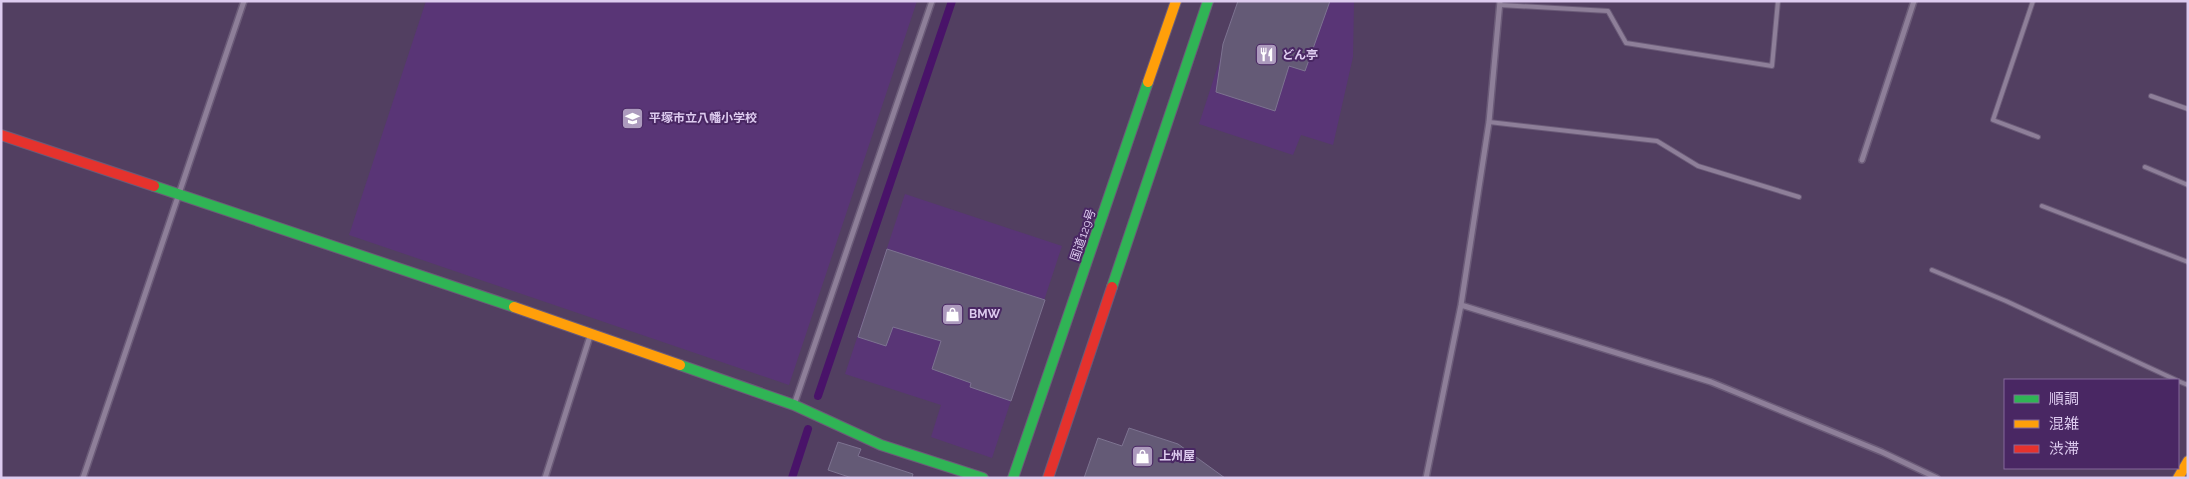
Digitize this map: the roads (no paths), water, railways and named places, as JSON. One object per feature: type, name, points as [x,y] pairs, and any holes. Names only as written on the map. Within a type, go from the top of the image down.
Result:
[{"type":"main road","name":"国道129号","points":[[1013,478],[1176,1]]},
{"type":"main road","points":[[1048,478],[1208,1]]},
{"type":"main road","points":[[1,135],[591,333],[794,405],[880,445],[983,478]]},
{"type":"main road","points":[[2178,478],[2188,461]]},
{"type":"street","points":[[83,478],[244,1]]},
{"type":"street","points":[[794,405],[932,1]]},
{"type":"street","points":[[1862,160],[1914,1]]},
{"type":"street","points":[[1426,478],[1461,305],[1489,122],[1500,3]]},
{"type":"street","points":[[1461,305],[1711,382],[1882,452],[1937,478]]},
{"type":"street","points":[[545,478],[591,333]]},
{"type":"lane","points":[[1500,3],[1608,10],[1626,43],[1772,66],[1778,1]]},
{"type":"lane","points":[[2033,1],[1994,120],[2038,137]]},
{"type":"lane","points":[[2151,96],[2188,109]]},
{"type":"lane","points":[[1489,122],[1658,141],[1698,166],[1799,197]]},
{"type":"lane","points":[[2145,167],[2188,185]]},
{"type":"lane","points":[[2042,206],[2188,262]]},
{"type":"lane","points":[[1932,270],[2006,301],[2173,379]]},
{"type":"waterway","points":[[818,396],[952,1]]},
{"type":"waterway","points":[[792,478],[808,429]]},
{"type":"place","name":"どん亭","points":[[1266,55]]},
{"type":"place","name":"平塚市立八幡小学校","points":[[633,118]]},
{"type":"place","name":"BMW","points":[[953,314]]},
{"type":"place","name":"上州屋","points":[[1143,456]]}]
